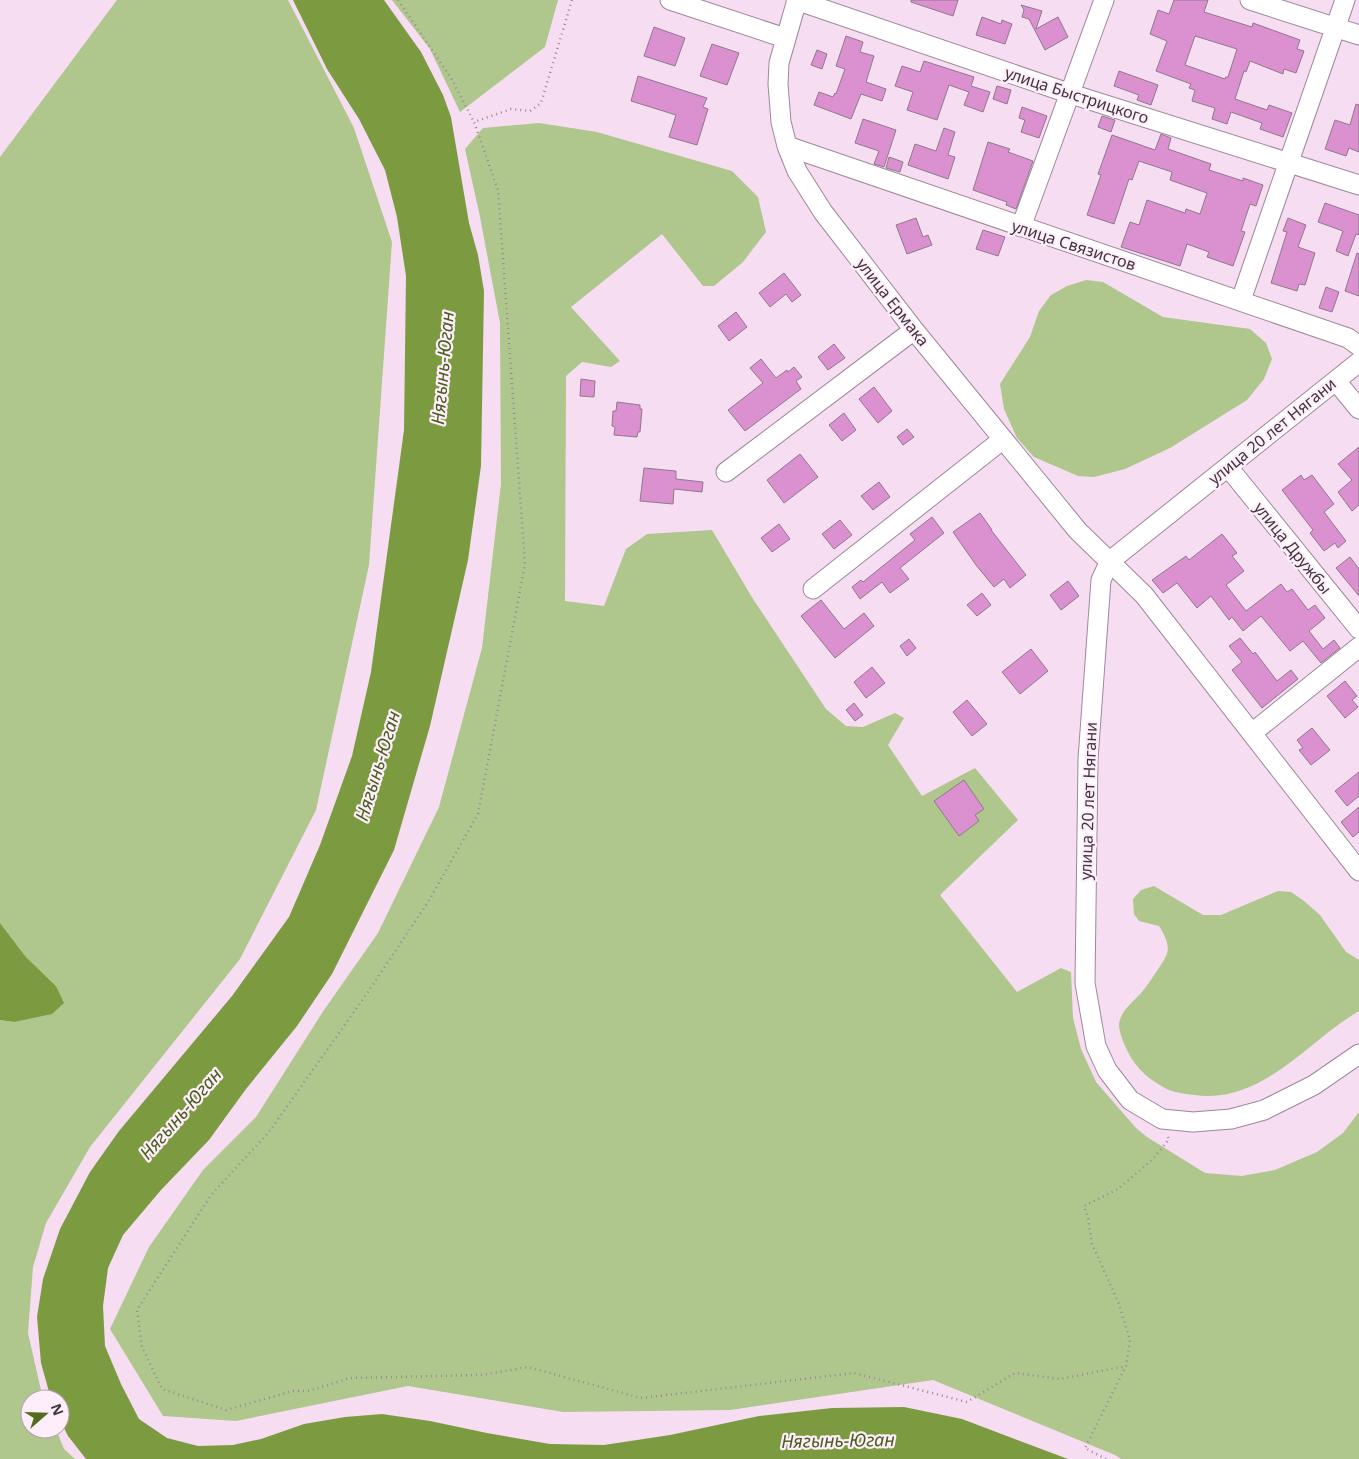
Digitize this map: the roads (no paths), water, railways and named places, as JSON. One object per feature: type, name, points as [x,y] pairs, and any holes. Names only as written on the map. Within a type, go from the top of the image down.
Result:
[{"type":"street","points":[[670,0],[785,38]]},
{"type":"street","name":"улица Ермака","points":[[797,0],[785,38],[780,63],[778,84],[781,122],[787,146],[798,171],[822,212],[1002,440],[1078,531],[1144,595],[1359,870]]},
{"type":"street","name":"улица Быстрицкого","points":[[797,0],[1071,94],[1359,184]]},
{"type":"street","points":[[1021,227],[1104,0]]},
{"type":"street","points":[[1250,0],[1359,35]]},
{"type":"street","points":[[1240,300],[1345,0]]},
{"type":"street","name":"улица Связистов","points":[[787,146],[1240,300],[1348,338],[1359,346]]},
{"type":"street","points":[[726,472],[914,330]]},
{"type":"street","name":"улица 20 лет Нягани","points":[[1359,362],[1110,561],[1101,580],[1088,759],[1085,983],[1096,1046],[1107,1070],[1130,1100],[1162,1119],[1193,1122],[1231,1119],[1264,1110],[1314,1085],[1359,1054]]},
{"type":"street","points":[[1336,381],[1359,409]]},
{"type":"street","points":[[814,589],[1002,440]]},
{"type":"street","name":"улица Дружбы","points":[[1228,467],[1359,629]]},
{"type":"street","points":[[1252,733],[1359,647]]},
{"type":"water","name":"Нягынь-Юган","points":[[293,0],[384,0],[421,52],[443,95],[451,117],[469,223],[478,255],[484,291],[481,466],[468,560],[430,726],[394,850],[332,974],[297,1026],[246,1089],[209,1140],[161,1190],[123,1235],[108,1268],[103,1306],[105,1346],[121,1384],[139,1419],[167,1438],[198,1446],[233,1445],[261,1439],[304,1424],[345,1417],[382,1414],[430,1421],[550,1444],[604,1445],[670,1435],[759,1416],[832,1408],[904,1407],[962,1419],[1068,1459],[86,1459],[70,1439],[70,1389],[48,1389],[41,1363],[37,1317],[43,1279],[60,1229],[90,1172],[119,1131],[232,996],[289,917],[320,845],[352,756],[371,672],[404,430],[406,276],[397,217],[385,170],[359,119],[327,69]]},
{"type":"water","points":[[0,923],[26,957],[56,986],[64,1003],[52,1014],[14,1022],[0,1020]]}]
